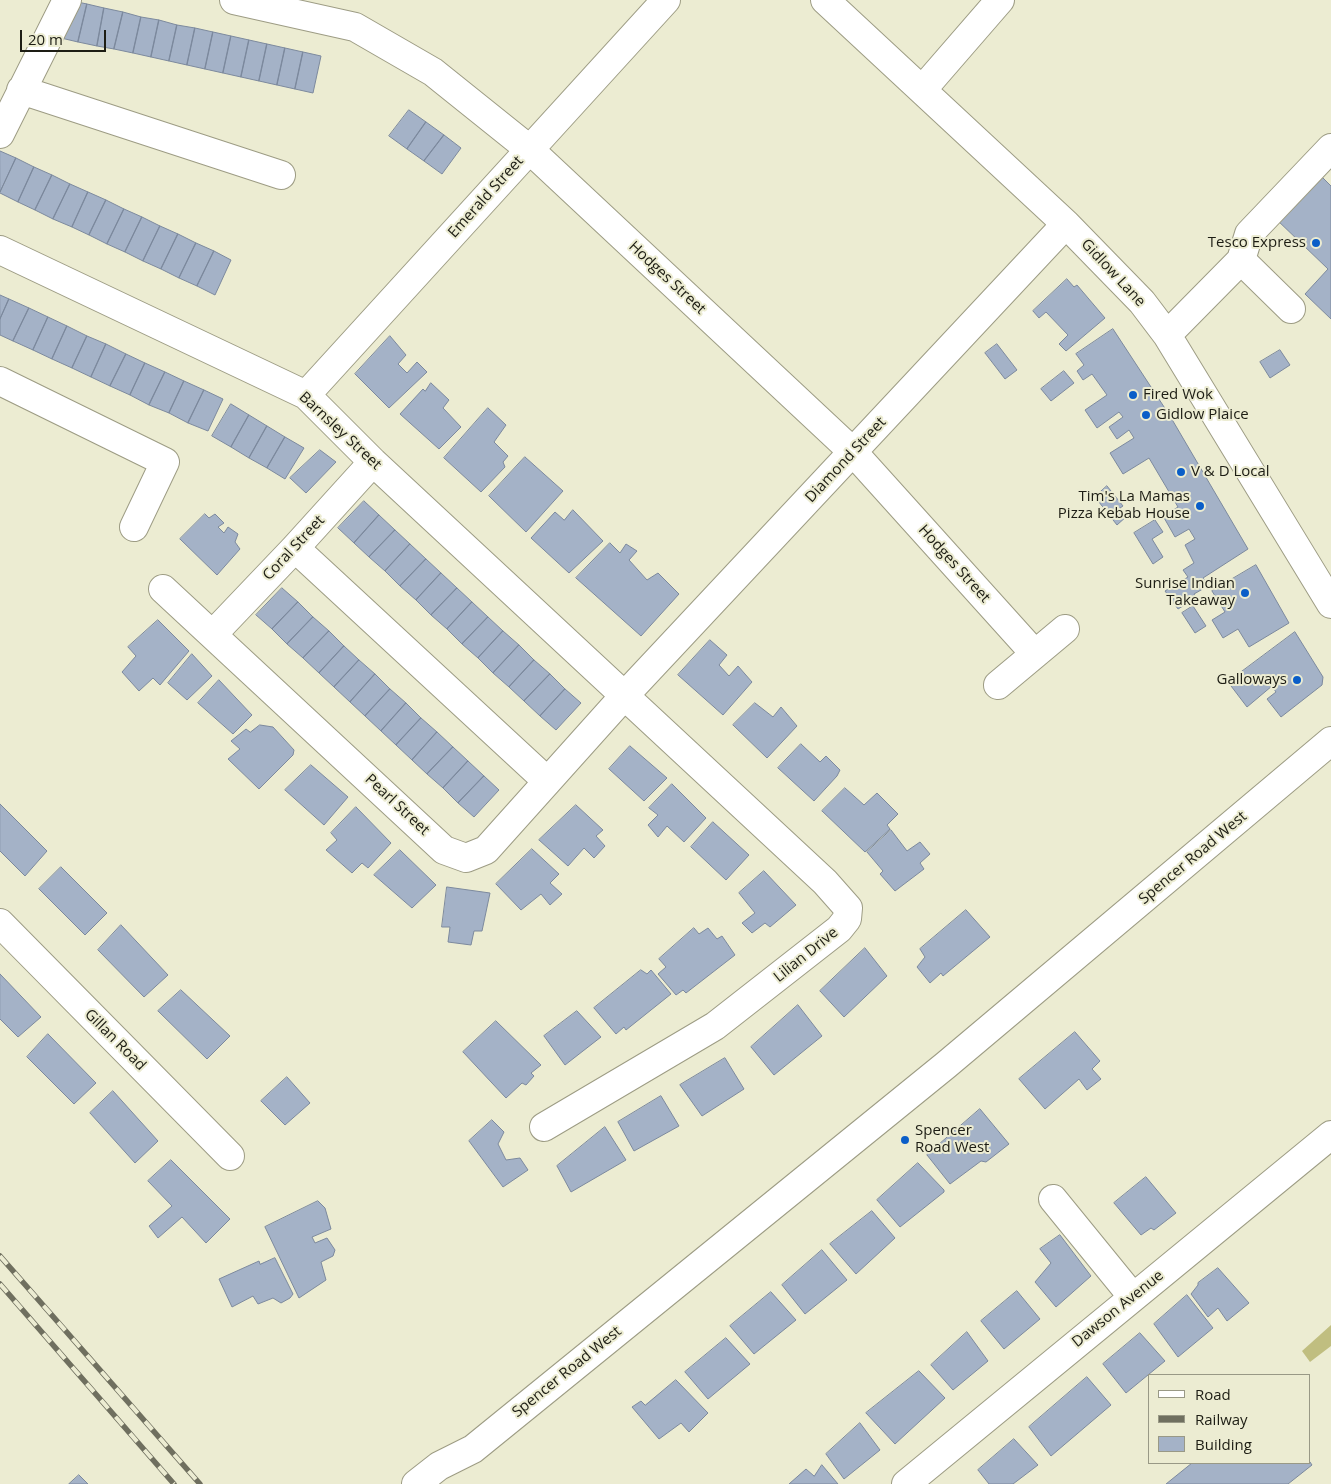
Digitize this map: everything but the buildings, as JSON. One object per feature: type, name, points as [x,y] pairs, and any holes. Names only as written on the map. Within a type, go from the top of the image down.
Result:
[{"type":"street","points":[[0,134],[67,0]]},
{"type":"street","name":"Hodges Street","points":[[234,0],[355,27],[433,72],[529,149],[853,452],[1035,654]]},
{"type":"street","name":"Emerald Street","points":[[306,395],[666,0]]},
{"type":"street","name":"Gidlow Lane","points":[[825,0],[1066,224],[1142,302],[1167,335],[1327,593]]},
{"type":"street","points":[[922,90],[1000,0]]},
{"type":"street","points":[[21,90],[281,175]]},
{"type":"street","points":[[1167,335],[1241,260],[1249,234],[1331,148]]},
{"type":"street","name":"Diamond Street","points":[[625,695],[1066,224]]},
{"type":"street","name":"Barnsley Street","points":[[0,250],[306,395],[373,462],[625,695]]},
{"type":"street","points":[[1241,260],[1291,309]]},
{"type":"street","points":[[0,381],[165,462],[134,527]]},
{"type":"street","name":"Coral Street","points":[[213,634],[373,462]]},
{"type":"street","points":[[295,548],[547,781]]},
{"type":"street","name":"Pearl Street","points":[[163,589],[444,850],[466,858],[486,850],[625,695]]},
{"type":"street","points":[[998,685],[1065,630]]},
{"type":"street","name":"Lilian Drive","points":[[544,1127],[715,1026],[840,929],[847,919],[848,908],[825,882],[625,695]]},
{"type":"street","name":"Spencer Road West","points":[[416,1484],[439,1466],[473,1449],[946,1065],[1331,741]]},
{"type":"street","name":"Gillan Road","points":[[0,923],[230,1156]]},
{"type":"street","name":"Dawson Avenue","points":[[906,1484],[1132,1296],[1331,1135]]},
{"type":"street","points":[[1053,1199],[1132,1296]]},
{"type":"street","name":"Spencer Road West","points":[[447,1484],[473,1449]]},
{"type":"shaded area","points":[[1331,1325],[1331,1346],[1310,1362],[1302,1351]]},
{"type":"railway","points":[[0,1256],[200,1484]]},
{"type":"railway","points":[[0,1284],[174,1484]]},
{"type":"place","name":"Tesco Express","points":[[1316,243]]},
{"type":"place","name":"Fired Wok","points":[[1133,395]]},
{"type":"place","name":"Gidlow Plaice","points":[[1146,415]]},
{"type":"place","name":"V & D Local","points":[[1181,472]]},
{"type":"place","name":"Tim's La Mamas Pizza Kebab House","points":[[1200,506]]},
{"type":"place","name":"Sunrise Indian Takeaway","points":[[1245,593]]},
{"type":"place","name":"Galloways","points":[[1297,680]]},
{"type":"place","name":"Spencer Road West","points":[[905,1140]]}]
